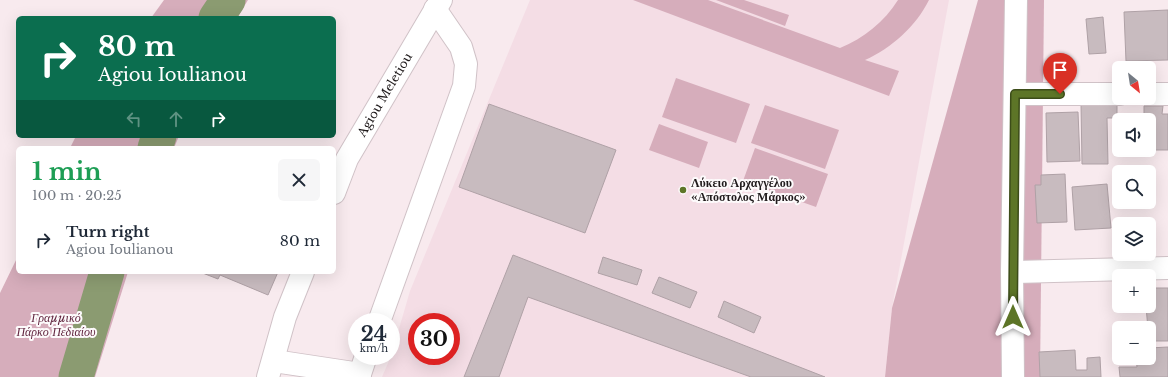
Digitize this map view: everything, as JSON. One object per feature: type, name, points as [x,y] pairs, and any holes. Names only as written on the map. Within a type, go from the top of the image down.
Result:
[{"type":"street","points":[[1013,377],[1012,272],[1016,0]]},
{"type":"street","points":[[381,313],[464,86],[466,64],[461,47],[438,5]]},
{"type":"street","name":"Agiou Meletiou","points":[[336,188],[347,160],[438,5]]},
{"type":"street","points":[[1015,94],[1112,94]]},
{"type":"street","points":[[1156,94],[1168,94]]},
{"type":"street","points":[[1012,272],[1168,268]]},
{"type":"street","points":[[301,274],[285,317],[271,369],[362,369]]},
{"type":"shaded area","name":"Λύκειο Αρχαγγέλου «Απόστολος Μάρκος»","points":[[530,0],[949,0],[892,308],[885,377],[382,377],[387,365],[400,365],[400,325],[410,291]]},
{"type":"green space","points":[[164,0],[248,0],[238,16],[152,16]]},
{"type":"green space","points":[[633,0],[708,0],[840,48],[849,44],[873,28],[880,22],[898,0],[929,0],[917,19],[894,43],[865,60],[899,71],[889,96]]},
{"type":"green space","points":[[716,0],[744,0],[789,15],[785,26]]},
{"type":"green space","points":[[978,0],[1044,0],[1040,377],[885,377],[892,308]]},
{"type":"green space","points":[[676,78],[750,104],[736,143],[662,117]]},
{"type":"green space","points":[[765,105],[839,130],[825,169],[751,143]]},
{"type":"green space","points":[[659,124],[708,142],[699,168],[649,150]]},
{"type":"green space","points":[[75,138],[178,138],[175,146],[71,146]]},
{"type":"green space","points":[[755,148],[828,174],[816,207],[743,181]]},
{"type":"green space","name":"Γραμμικό Πάρκο Πεδιαίου","points":[[16,260],[16,274],[127,274],[95,377],[0,377],[0,293]]},
{"type":"building","points":[[1168,10],[1168,60],[1126,61],[1124,12]]},
{"type":"building","points":[[1103,17],[1106,53],[1089,54],[1086,19]]},
{"type":"building","points":[[489,104],[616,150],[585,233],[459,187]]},
{"type":"building","points":[[1081,104],[1117,105],[1117,113],[1112,113],[1112,118],[1107,118],[1108,164],[1082,164]]},
{"type":"building","points":[[1144,106],[1163,106],[1162,114],[1168,114],[1168,150],[1156,150],[1156,113],[1144,113]]},
{"type":"building","points":[[1078,112],[1080,161],[1047,162],[1046,113]]},
{"type":"building","points":[[1065,174],[1067,222],[1037,223],[1035,185],[1041,185],[1041,175]]},
{"type":"building","points":[[1107,184],[1111,228],[1075,230],[1072,187]]},
{"type":"building","points":[[513,255],[825,377],[751,377],[528,297],[499,377],[464,377]]},
{"type":"building","points":[[603,257],[642,270],[637,285],[598,273]]},
{"type":"building","points":[[205,274],[277,274],[268,295],[220,275],[218,279]]},
{"type":"building","points":[[659,277],[697,292],[690,308],[652,293]]},
{"type":"building","points":[[1156,288],[1168,288],[1168,341],[1156,341],[1156,321],[1147,321],[1147,313],[1156,313]]},
{"type":"building","points":[[724,301],[761,317],[754,333],[718,317]]},
{"type":"building","points":[[1168,347],[1168,377],[1120,377],[1119,367],[1156,365],[1156,348]]},
{"type":"building","points":[[1075,350],[1076,370],[1087,370],[1087,358],[1100,357],[1101,377],[1040,377],[1039,352]]},
{"type":"waterway","points":[[217,16],[228,0]]},
{"type":"waterway","points":[[156,146],[158,138]]},
{"type":"waterway","points":[[76,377],[106,274]]},
{"type":"place","name":"Λύκειο Αρχαγγέλου «Απόστολος Μάρκος»","points":[[683,190]]},
{"type":"route","points":[[1013,317],[1012,272],[1015,94],[1060,94]]}]
